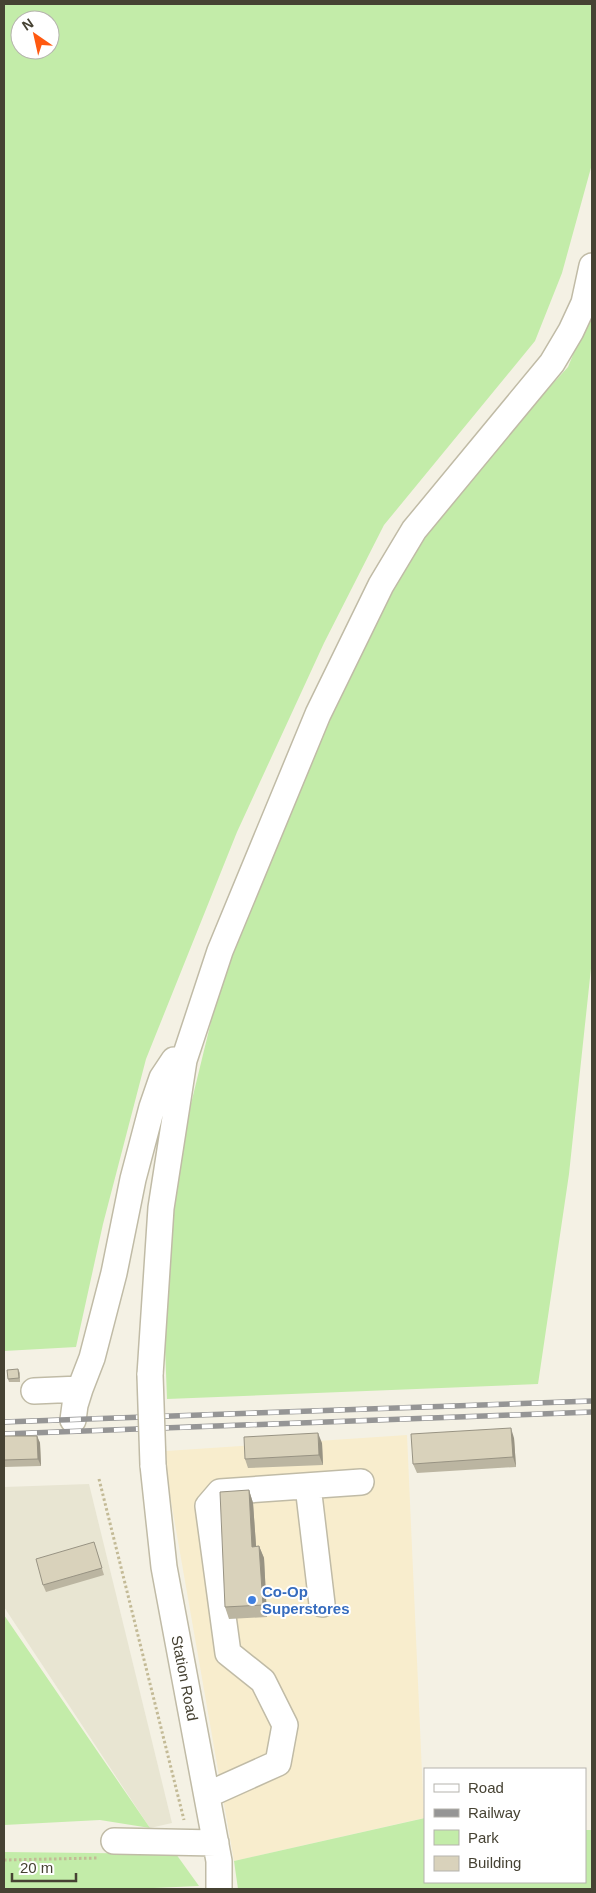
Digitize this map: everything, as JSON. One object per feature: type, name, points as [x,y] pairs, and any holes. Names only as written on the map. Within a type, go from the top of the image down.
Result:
[{"type":"street","name":"Station Road","points":[[219,1889],[219,1861],[164,1567],[152,1466],[150,1374],[161,1208],[184,1060],[220,951],[318,714],[381,585],[414,530],[552,363],[571,331],[584,303],[592,266]]},
{"type":"street","points":[[73,1420],[75,1405],[92,1358],[114,1273],[133,1179],[154,1100],[162,1078],[174,1060],[184,1060]]},
{"type":"street","points":[[34,1391],[80,1389]]},
{"type":"street","points":[[207,1795],[278,1763],[286,1725],[263,1681],[228,1653],[208,1506],[220,1492],[361,1482]]},
{"type":"street","points":[[308,1486],[322,1604]]},
{"type":"street","points":[[114,1841],[216,1843]]},
{"type":"path","points":[[99,1479],[190,1843]]},
{"type":"shaded area","points":[[407,1435],[424,1818],[234,1861],[168,1484],[166,1451]]},
{"type":"shaded area","points":[[89,1484],[172,1823],[150,1828],[4,1607],[4,1487]]},
{"type":"green space","points":[[4,4],[592,4],[592,164],[562,273],[535,341],[384,525],[324,643],[237,832],[146,1059],[103,1224],[76,1347],[4,1351]]},
{"type":"green space","points":[[592,308],[592,959],[569,1174],[538,1384],[167,1399],[164,1320],[175,1193],[190,1108],[218,993],[264,872],[351,664],[417,542],[495,447],[568,367]]},
{"type":"green space","points":[[4,1615],[150,1828],[100,1820],[4,1825]]},
{"type":"green space","points":[[424,1818],[424,1883],[586,1883],[586,1830],[592,1830],[592,1889],[238,1889],[234,1861]]},
{"type":"green space","points":[[4,1852],[176,1854],[199,1886],[131,1889],[4,1889]]},
{"type":"building","points":[[18,1369],[19,1378],[8,1379],[7,1370]]},
{"type":"building","points":[[511,1428],[513,1457],[413,1464],[411,1434]]},
{"type":"building","points":[[318,1433],[319,1455],[245,1459],[244,1437]]},
{"type":"building","points":[[4,1436],[37,1436],[38,1459],[4,1460]]},
{"type":"building","points":[[249,1490],[252,1547],[259,1546],[263,1605],[225,1607],[220,1492]]},
{"type":"building","points":[[94,1542],[102,1568],[43,1585],[36,1559]]},
{"type":"railway","points":[[4,1422],[592,1401]]},
{"type":"railway","points":[[4,1434],[592,1412]]},
{"type":"place","name":"Co-Op Superstores","points":[[252,1600]]}]
